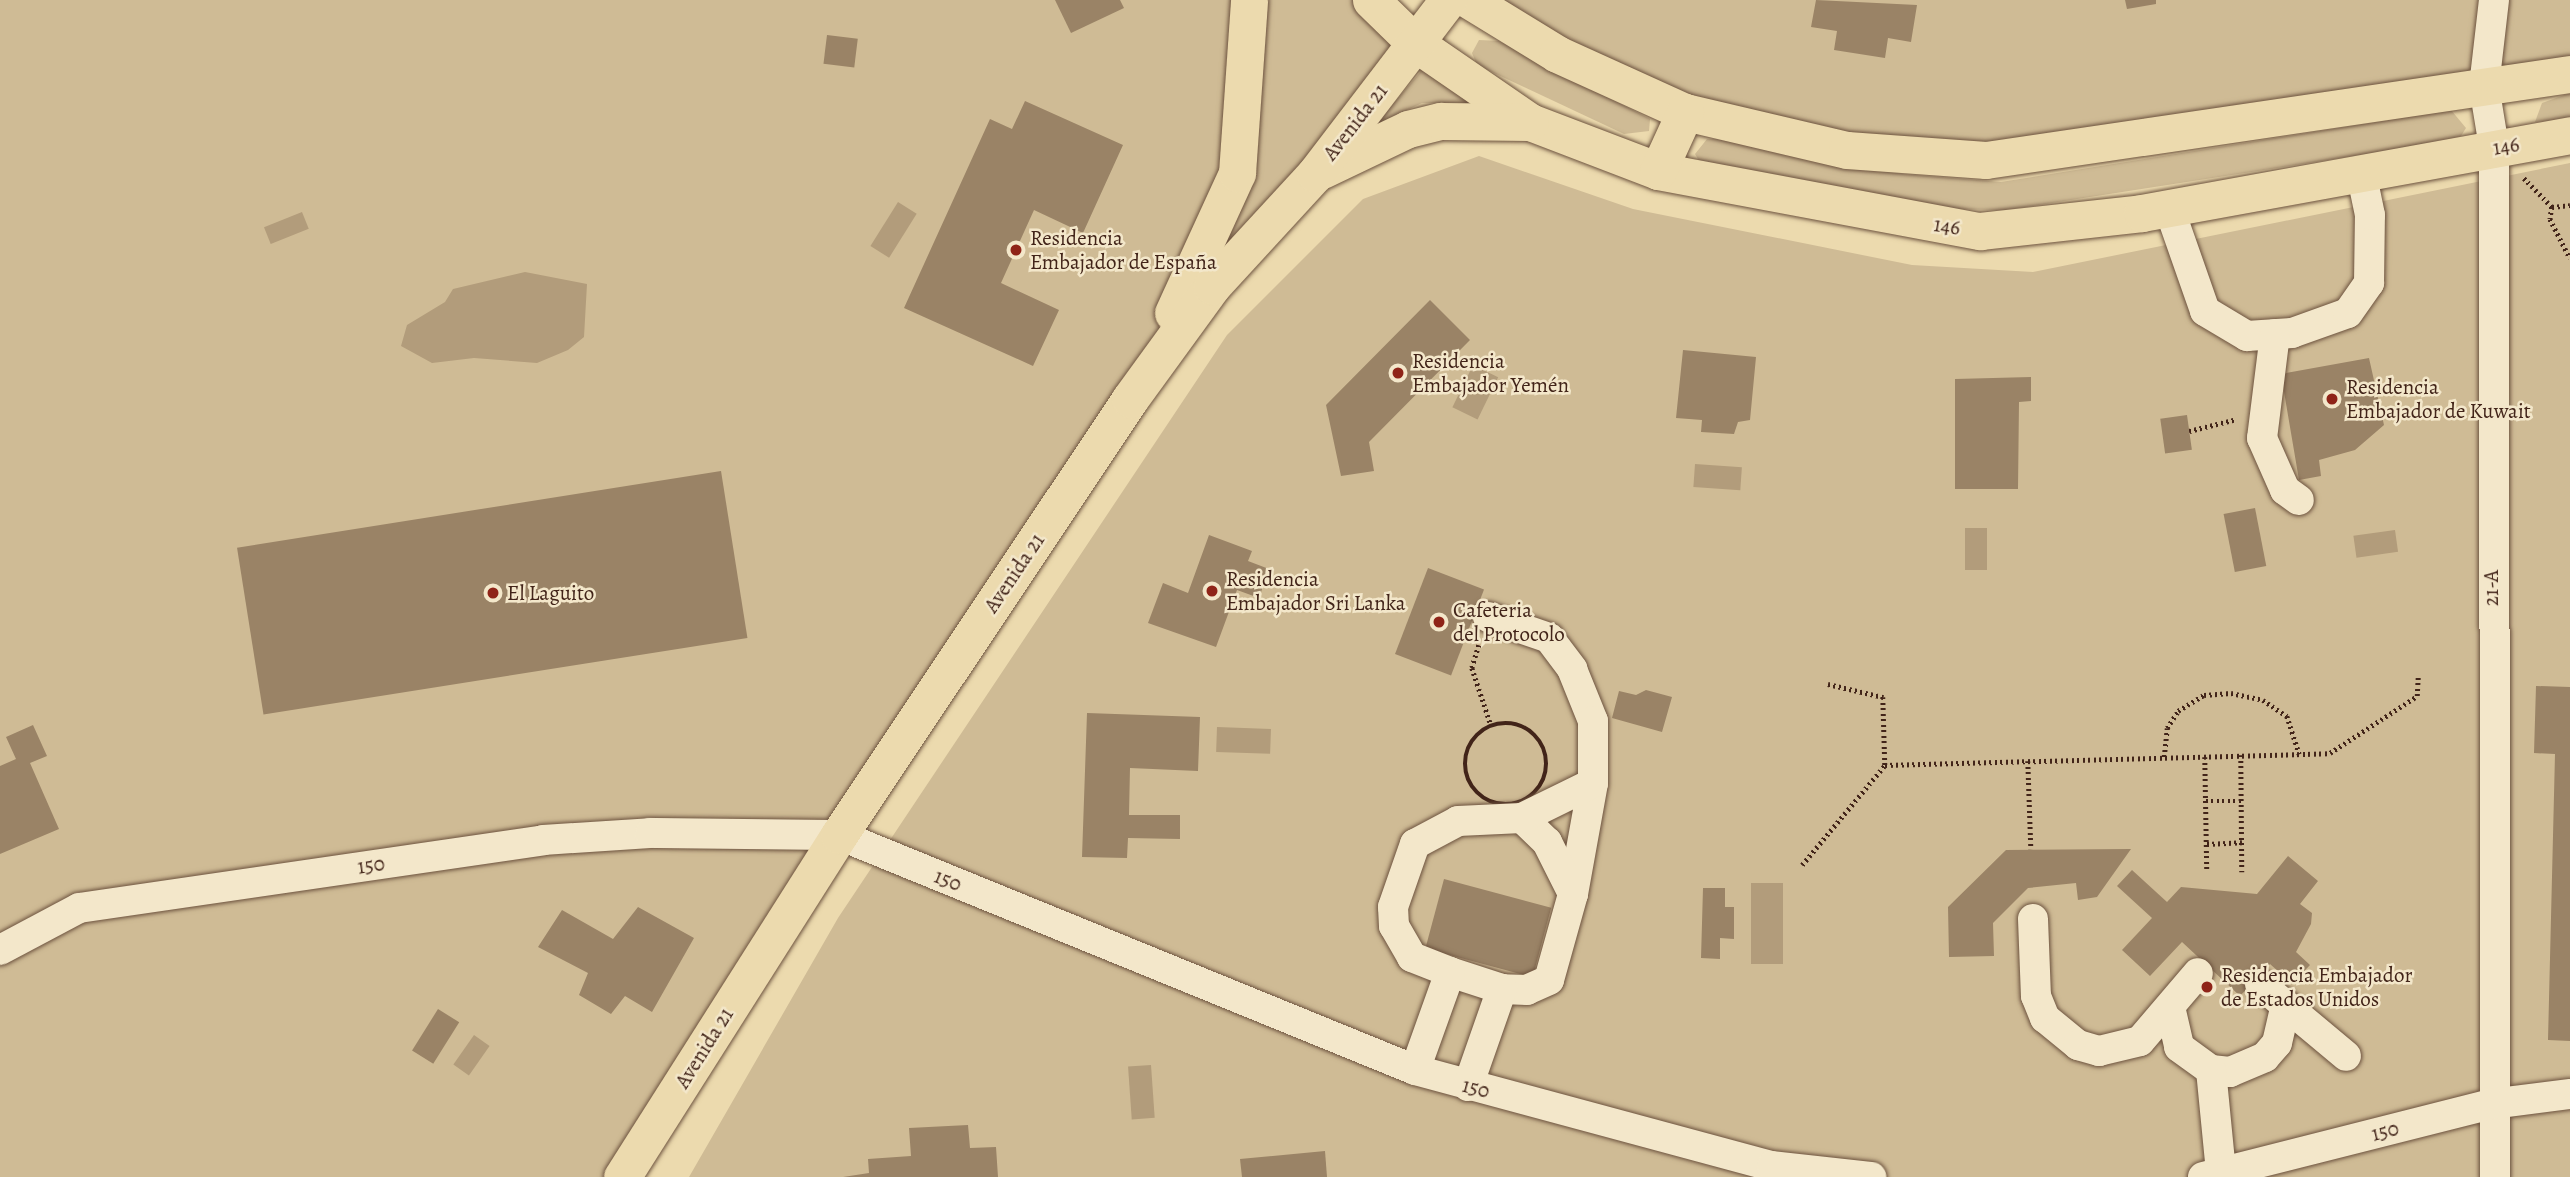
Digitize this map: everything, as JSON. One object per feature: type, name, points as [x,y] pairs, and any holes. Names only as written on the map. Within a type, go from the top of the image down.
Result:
[{"type":"main road","points":[[1130,399],[1237,173],[1249,0]]},
{"type":"main road","name":"146","points":[[1371,0],[1415,43],[1530,122],[1658,172],[1980,231],[2169,208],[2570,135]]},
{"type":"main road","name":"Avenida 21","points":[[622,1177],[839,835],[1130,399],[1212,286],[1315,174],[1448,0]]},
{"type":"main road","points":[[1469,0],[1557,54],[1685,112],[1846,150],[1986,160],[2570,75]]},
{"type":"main road","points":[[1658,172],[1685,112]]},
{"type":"main road","points":[[1315,174],[1430,124],[1530,122]]},
{"type":"street","name":"21-A","points":[[2494,0],[2484,86],[2494,147],[2491,1104],[2495,1177]]},
{"type":"street","points":[[2169,208],[2205,311],[2247,336],[2274,334],[2348,313],[2369,283],[2370,215],[2361,172]]},
{"type":"street","points":[[2274,334],[2262,413],[2262,438],[2285,490],[2299,500]]},
{"type":"street","points":[[1488,617],[1549,638],[1572,668],[1593,720],[1593,783],[1573,894],[1549,980],[1527,990],[1502,989],[1412,957],[1394,926],[1393,907],[1415,844],[1458,821],[1522,818],[1593,783]]},
{"type":"street","points":[[1522,818],[1547,842],[1573,894]]},
{"type":"street","name":"150","points":[[0,950],[79,908],[530,842],[650,833],[839,835],[1415,1070],[1772,1166],[1871,1177]]},
{"type":"street","points":[[2033,919],[2036,996],[2060,1034],[2099,1051],[2120,1049],[2140,1041],[2171,1011],[2198,973]]},
{"type":"street","points":[[1415,1070],[1450,972]]},
{"type":"street","points":[[2260,984],[2346,1056]]},
{"type":"street","points":[[1468,1086],[1502,989]]},
{"type":"street","points":[[2171,1011],[2179,1047],[2211,1070],[2230,1072],[2265,1057],[2277,1043],[2286,1005]]},
{"type":"street","points":[[2211,1070],[2212,1175]]},
{"type":"street","name":"150","points":[[2212,1175],[2491,1104],[2570,1094]]},
{"type":"path","points":[[2570,205],[2552,206],[2550,219],[2570,258]]},
{"type":"path","points":[[2189,431],[2262,413]]},
{"type":"path","points":[[1488,617],[1472,668],[1491,725]]},
{"type":"path","points":[[1885,765],[2330,753],[2417,696],[2418,674]]},
{"type":"path","points":[[1802,865],[1885,765],[1883,697],[1828,684]]},
{"type":"path","points":[[2164,757],[2167,728],[2178,711],[2204,695],[2231,693],[2263,699],[2287,716],[2300,754]]},
{"type":"path","points":[[1518,724],[1546,750],[1540,789],[1518,803],[1490,802],[1470,783],[1465,756],[1491,725],[1518,724]]},
{"type":"path","points":[[2241,755],[2242,872]]},
{"type":"path","points":[[2205,757],[2207,871]]},
{"type":"path","points":[[2028,761],[2031,849]]},
{"type":"path","points":[[2206,801],[2241,800]]},
{"type":"path","points":[[2207,844],[2242,842]]},
{"type":"shaded area","name":"El Laguito","points":[[0,0],[1371,0],[1415,43],[1212,286],[622,1177],[0,1177]]},
{"type":"shaded area","points":[[1469,0],[2570,0],[2570,74],[1986,160],[1685,112]]},
{"type":"shaded area","points":[[1479,40],[1499,41],[1650,119],[1649,131],[1624,134],[1477,65],[1472,53]]},
{"type":"shaded area","points":[[1423,69],[1473,103],[1422,103],[1375,125]]},
{"type":"shaded area","points":[[2570,93],[2570,120],[2535,122],[2542,103]]},
{"type":"shaded area","points":[[2451,110],[2466,128],[2461,136],[2437,143],[2006,210],[1941,209],[1701,164],[1695,154],[1707,139],[1720,139],[1902,174],[2001,182]]},
{"type":"shaded area","points":[[1479,156],[1633,209],[1912,265],[2033,272],[2570,163],[2570,1177],[689,1177],[838,918],[1227,335],[1363,199]]},
{"type":"shaded area","points":[[898,202],[917,214],[889,258],[870,246]]},
{"type":"shaded area","points":[[302,212],[309,229],[271,244],[264,227]]},
{"type":"shaded area","points":[[525,272],[587,284],[584,337],[568,350],[537,363],[474,358],[432,363],[401,346],[407,325],[445,302],[453,289]]},
{"type":"shaded area","points":[[1473,365],[1498,377],[1478,420],[1452,407]]},
{"type":"shaded area","points":[[1695,464],[1742,467],[1740,490],[1693,487]]},
{"type":"shaded area","points":[[1965,528],[1987,528],[1987,570],[1965,570]]},
{"type":"shaded area","points":[[2395,530],[2398,552],[2356,558],[2353,536]]},
{"type":"shaded area","points":[[1217,727],[1271,729],[1270,754],[1216,752]]},
{"type":"shaded area","points":[[1751,883],[1783,883],[1783,964],[1751,964]]},
{"type":"shaded area","points":[[474,1035],[490,1046],[469,1075],[453,1064]]},
{"type":"shaded area","points":[[1151,1065],[1155,1118],[1132,1119],[1128,1067]]},
{"type":"building","points":[[1055,0],[1120,0],[1124,8],[1071,33]]},
{"type":"building","points":[[1816,0],[1917,5],[1911,42],[1888,38],[1885,58],[1834,50],[1837,31],[1811,27]]},
{"type":"building","points":[[2125,0],[2156,0],[2156,4],[2127,9]]},
{"type":"building","points":[[827,35],[858,39],[854,68],[823,64]]},
{"type":"building","points":[[1025,101],[1123,145],[1083,233],[1034,210],[1001,283],[1059,310],[1033,366],[904,308],[990,119],[1012,129]]},
{"type":"building","name":"Residencia Embajador Yemén","points":[[1430,300],[1470,340],[1369,442],[1374,471],[1341,476],[1326,405]]},
{"type":"building","points":[[1683,350],[1756,357],[1750,420],[1738,422],[1734,434],[1701,432],[1702,420],[1676,418]]},
{"type":"building","name":"Residencia Embajador de Kuwait","points":[[2369,358],[2384,425],[2355,450],[2319,460],[2321,476],[2299,480],[2281,374]]},
{"type":"building","points":[[2031,377],[2031,401],[2019,402],[2018,489],[1955,489],[1955,379]]},
{"type":"building","points":[[2187,415],[2192,450],[2165,453],[2160,419]]},
{"type":"building","name":"El Laguito","points":[[721,471],[747,638],[263,715],[237,548]]},
{"type":"building","points":[[2255,508],[2266,566],[2235,572],[2224,514]]},
{"type":"building","name":"Residencia Embajador Sri Lanka","points":[[1209,535],[1252,551],[1248,561],[1269,569],[1259,598],[1237,590],[1216,647],[1148,623],[1163,583],[1188,593]]},
{"type":"building","name":"Cafeteria del Protocolo","points":[[1428,568],[1484,590],[1451,675],[1395,654]]},
{"type":"building","points":[[2536,686],[2570,687],[2570,1041],[2548,1040],[2555,754],[2534,753]]},
{"type":"building","points":[[1646,690],[1672,697],[1662,732],[1612,718],[1619,691],[1636,695]]},
{"type":"building","points":[[1087,713],[1200,717],[1198,771],[1130,768],[1129,815],[1180,815],[1180,839],[1128,838],[1127,858],[1082,857]]},
{"type":"building","points":[[33,725],[47,756],[30,763],[59,829],[0,854],[0,766],[16,759],[6,737]]},
{"type":"building","points":[[2131,849],[2097,897],[2078,900],[2076,883],[2028,888],[1993,923],[1994,956],[1949,957],[1948,907],[2006,850]]},
{"type":"building","points":[[2288,856],[2318,881],[2300,904],[2312,913],[2311,924],[2296,952],[2310,965],[2292,984],[2270,964],[2240,996],[2182,942],[2150,976],[2122,950],[2152,918],[2117,886],[2132,870],[2167,902],[2181,887],[2257,894]]},
{"type":"building","points":[[1444,879],[1551,908],[1533,977],[1425,949]]},
{"type":"building","points":[[1703,888],[1725,888],[1725,907],[1734,907],[1734,939],[1720,938],[1720,959],[1701,958]]},
{"type":"building","points":[[638,907],[694,938],[652,1012],[625,996],[611,1014],[579,995],[588,973],[538,947],[562,910],[613,939]]},
{"type":"building","points":[[438,1009],[459,1022],[433,1064],[412,1051]]},
{"type":"building","points":[[968,1125],[970,1148],[996,1147],[998,1177],[843,1177],[869,1173],[868,1159],[911,1156],[909,1128]]},
{"type":"building","points":[[1325,1151],[1327,1177],[1242,1177],[1240,1159]]},
{"type":"place","name":"Residencia Embajador de España","points":[[1016,250]]},
{"type":"place","name":"Residencia Embajador Yemén","points":[[1398,373]]},
{"type":"place","name":"Residencia Embajador de Kuwait","points":[[2332,399]]},
{"type":"place","name":"Residencia Embajador Sri Lanka","points":[[1212,591]]},
{"type":"place","name":"El Laguito","points":[[493,593]]},
{"type":"place","name":"Cafeteria del Protocolo","points":[[1439,622]]},
{"type":"place","name":"Residencia Embajador de Estados Unidos","points":[[2207,987]]}]
